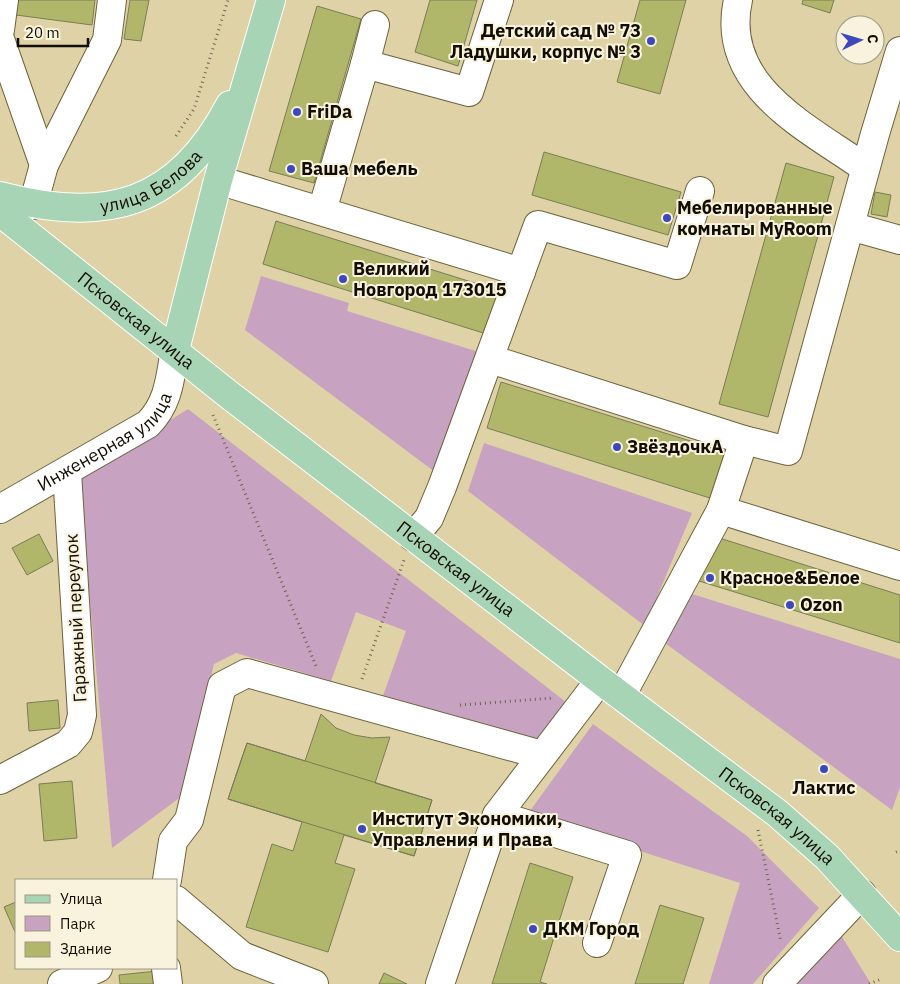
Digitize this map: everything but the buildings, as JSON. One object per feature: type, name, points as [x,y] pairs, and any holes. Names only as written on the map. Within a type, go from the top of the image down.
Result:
[{"type":"main road","name":"улица Белова","points":[[175,350],[218,180],[271,0]]},
{"type":"main road","name":"улица Белова","points":[[0,196],[33,205],[93,209],[112,206],[143,196],[171,181],[197,157],[222,120],[251,66]]},
{"type":"main road","name":"Псковская улица","points":[[0,212],[236,400],[409,549],[610,688],[777,813],[827,857],[900,936]]},
{"type":"street","points":[[0,30],[4,0]]},
{"type":"street","points":[[33,205],[44,165],[107,40],[112,0]]},
{"type":"street","points":[[365,64],[469,92],[499,0]]},
{"type":"street","points":[[738,0],[735,16],[738,48],[751,77],[772,103],[866,168]]},
{"type":"street","points":[[322,212],[375,25]]},
{"type":"street","points":[[0,39],[44,165]]},
{"type":"street","points":[[490,359],[744,440],[788,451],[900,50]]},
{"type":"street","points":[[218,180],[521,272]]},
{"type":"street","points":[[409,549],[429,518],[490,359],[538,225],[677,265],[700,191]]},
{"type":"street","points":[[850,226],[900,240]]},
{"type":"street","name":"Инженерная улица","points":[[0,509],[131,436],[157,415],[167,397],[175,350]]},
{"type":"street","points":[[440,984],[497,814],[542,755],[610,688],[721,510],[744,440]]},
{"type":"street","name":"Гаражный переулок","points":[[0,780],[68,744],[78,732],[82,715],[67,472]]},
{"type":"street","points":[[721,510],[900,566]]},
{"type":"street","points":[[167,879],[173,841],[189,820],[222,686],[247,674],[542,755]]},
{"type":"street","points":[[497,814],[627,855],[597,944]]},
{"type":"street","points":[[782,978],[862,894]]},
{"type":"street","points":[[178,902],[242,956],[314,984]]},
{"type":"street","points":[[166,969],[168,984]]},
{"type":"path","points":[[174,140],[194,109],[228,0]]},
{"type":"path","points":[[212,413],[341,700]]},
{"type":"path","points":[[341,700],[409,549]]},
{"type":"path","points":[[456,705],[562,697]]},
{"type":"path","points":[[757,827],[782,978]]},
{"type":"path","points":[[896,852],[900,850]]},
{"type":"path","points":[[869,984],[882,979]]},
{"type":"green space","points":[[261,276],[349,303],[347,311],[479,352],[435,472],[245,330]]},
{"type":"green space","points":[[188,409],[575,709],[549,742],[383,696],[406,631],[356,612],[331,681],[236,653],[214,664],[182,796],[112,848],[79,477]]},
{"type":"green space","points":[[484,443],[692,513],[645,626],[468,491]]},
{"type":"green space","points":[[689,593],[900,659],[900,787],[892,810],[665,643]]},
{"type":"green space","points":[[593,724],[747,836],[819,908],[753,984],[709,984],[740,883],[527,815]]},
{"type":"green space","points":[[839,932],[871,984],[788,984]]},
{"type":"place","name":"Детский сад № 73 Ладушки, корпус № 3","points":[[651,41]]},
{"type":"place","name":"FriDa","points":[[297,112]]},
{"type":"place","name":"Ваша мебель","points":[[291,169]]},
{"type":"place","name":"Мебелированные комнаты MyRoom","points":[[667,218]]},
{"type":"place","name":"Великий Новгород 173015","points":[[343,279]]},
{"type":"place","name":"ЗвёздочкА","points":[[617,447]]},
{"type":"place","name":"Красное&Белое","points":[[710,578]]},
{"type":"place","name":"Ozon","points":[[790,605]]},
{"type":"place","name":"Лактис","points":[[824,769]]},
{"type":"place","name":"Институт Экономики, Управления и Права","points":[[362,829]]},
{"type":"place","name":"ДКМ Город","points":[[533,929]]}]
